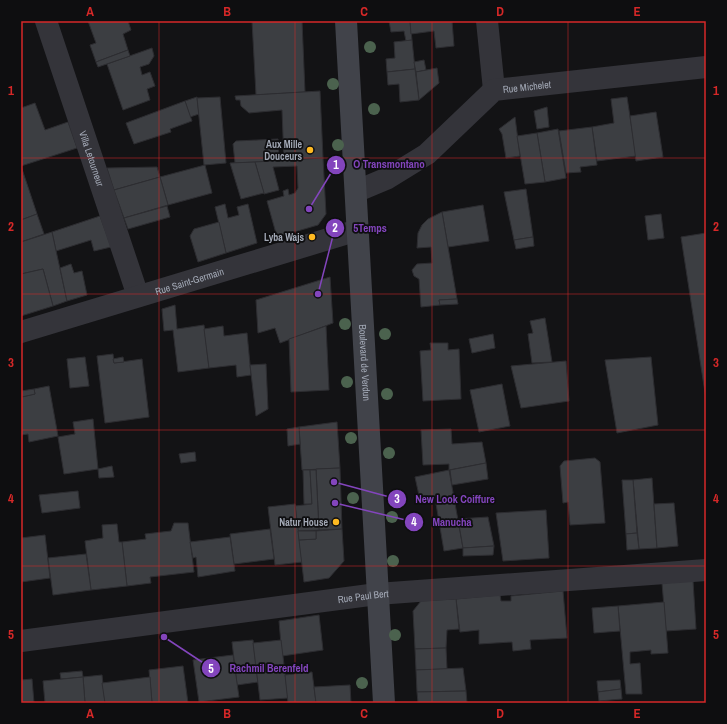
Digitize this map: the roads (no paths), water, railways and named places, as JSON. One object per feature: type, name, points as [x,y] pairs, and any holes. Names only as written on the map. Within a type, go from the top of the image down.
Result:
[{"type":"street","name":"Villa Letourneur","points":[[46,21],[138,296]]},
{"type":"street","name":"Boulevard de Verdun","points":[[346,21],[357,191],[377,594],[384,703]]},
{"type":"street","points":[[487,21],[494,90]]},
{"type":"street","name":"Rue Michelet","points":[[357,191],[388,178],[427,154],[494,90],[706,67]]},
{"type":"street","name":"Rue Saint-Germain","points":[[21,332],[358,230]]},
{"type":"street","name":"Rue Paul Bert","points":[[21,641],[377,594],[706,570]]},
{"type":"place","name":"Aux Mille Douceurs","points":[[310,150]]},
{"type":"place","name":"O Transmontano","points":[[309,209]]},
{"type":"place","name":"Lyba Wajs","points":[[312,237]]},
{"type":"place","name":"5Temps","points":[[318,294]]},
{"type":"place","name":"New Look Coiffure","points":[[334,482]]},
{"type":"place","name":"Manucha","points":[[335,503]]},
{"type":"place","name":"Natur House","points":[[336,522]]},
{"type":"place","name":"Rachmil Berenfeld","points":[[164,637]]}]
